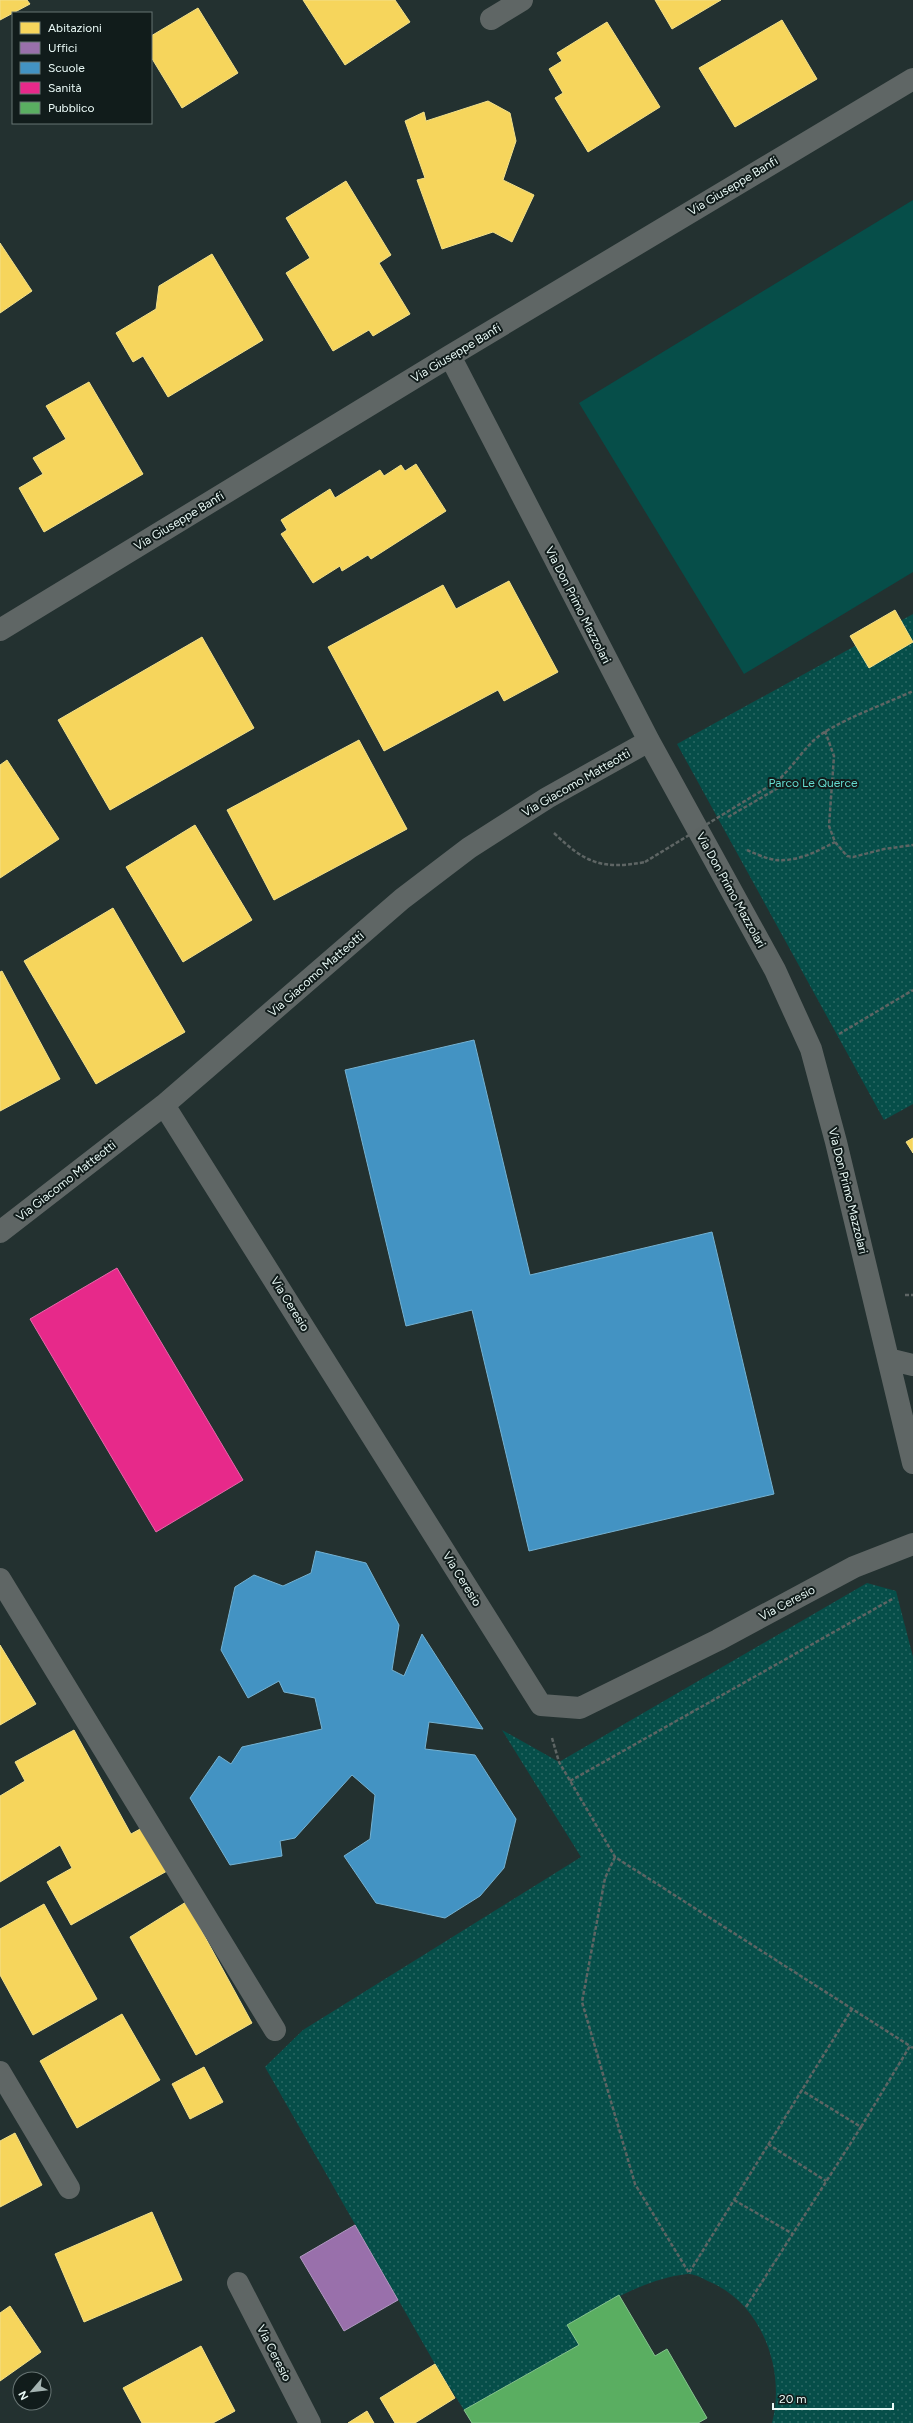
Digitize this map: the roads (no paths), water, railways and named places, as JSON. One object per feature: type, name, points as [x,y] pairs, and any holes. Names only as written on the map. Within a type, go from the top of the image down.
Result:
[{"type":"street","points":[[491,19],[522,0]]},
{"type":"street","name":"Via Giuseppe Banfi","points":[[0,630],[450,356],[913,79]]},
{"type":"street","name":"Via Don Primo Mazzolari","points":[[450,356],[648,741],[775,970],[811,1049],[912,1451]]},
{"type":"street","name":"Via Giacomo Matteotti","points":[[0,1232],[164,1105],[402,899],[469,848],[522,814],[648,741]]},
{"type":"street","name":"Via Ceresio","points":[[164,1105],[541,1705],[580,1708],[718,1640],[854,1567],[913,1544]]},
{"type":"street","points":[[888,1359],[913,1365]]},
{"type":"street","points":[[0,1579],[275,2030]]},
{"type":"street","points":[[0,2072],[69,2188]]},
{"type":"street","name":"Via Ceresio","points":[[238,2282],[310,2423]]},
{"type":"park label","name":"Parco Le Querce","points":[[813,783]]}]
